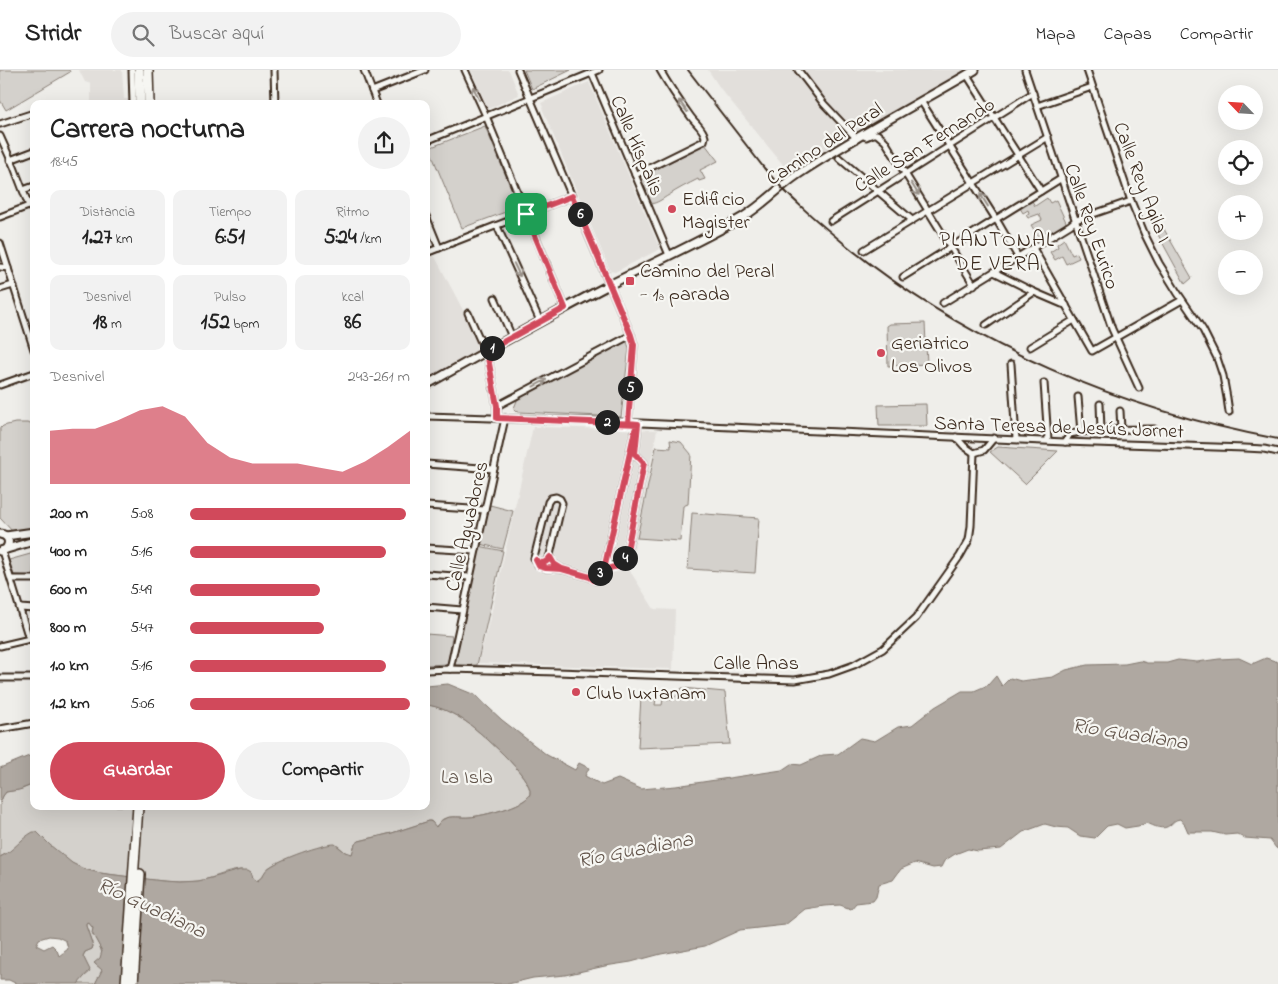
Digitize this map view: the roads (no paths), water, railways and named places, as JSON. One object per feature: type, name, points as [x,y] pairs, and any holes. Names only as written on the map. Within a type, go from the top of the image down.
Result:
[{"type":"highway","points":[[139,70],[140,100]]},
{"type":"highway","points":[[148,70],[149,100]]},
{"type":"highway","points":[[126,984],[138,810]]},
{"type":"highway","points":[[133,984],[144,810]]},
{"type":"street","points":[[132,70],[133,100]]},
{"type":"street","points":[[274,70],[275,100]]},
{"type":"street","points":[[364,70],[375,100]]},
{"type":"street","points":[[372,91],[425,70]]},
{"type":"street","points":[[465,70],[486,116],[565,308]]},
{"type":"street","points":[[518,70],[631,335],[634,345],[628,423]]},
{"type":"street","points":[[430,139],[599,70]]},
{"type":"street","points":[[635,176],[704,141],[705,137],[660,70]]},
{"type":"street","points":[[798,70],[824,104],[859,137],[873,134],[881,137],[974,285]]},
{"type":"street","name":"Camino del Peral","points":[[430,383],[540,321],[744,216],[766,201],[797,175],[976,70]]},
{"type":"street","name":"Calle Rey Eurico","points":[[1025,70],[1116,338],[1139,388]]},
{"type":"street","name":"Calle Rey Agila I","points":[[1087,70],[1131,201],[1145,235],[1182,300],[1203,330],[1217,358],[1226,390],[1229,412]]},
{"type":"street","name":"Calle Híspalis","points":[[592,73],[669,255]]},
{"type":"street","points":[[967,75],[1041,191]]},
{"type":"street","points":[[1037,106],[1092,87]]},
{"type":"street","name":"Calle San Fernando","points":[[831,220],[1033,93]]},
{"type":"street","points":[[921,101],[1018,257]]},
{"type":"street","points":[[0,124],[30,114]]},
{"type":"street","points":[[0,136],[30,203]]},
{"type":"street","points":[[864,250],[1048,137]]},
{"type":"street","points":[[10,160],[30,152]]},
{"type":"street","points":[[839,158],[912,220]]},
{"type":"street","points":[[903,277],[1062,178]]},
{"type":"street","points":[[23,190],[30,187]]},
{"type":"street","points":[[430,251],[572,196]]},
{"type":"street","points":[[943,303],[1076,220],[1131,201]]},
{"type":"street","points":[[0,217],[30,205]]},
{"type":"street","points":[[430,226],[439,248]]},
{"type":"street","points":[[497,226],[540,321]]},
{"type":"street","points":[[0,243],[30,337]]},
{"type":"street","points":[[1033,248],[1092,351],[1182,300]]},
{"type":"street","points":[[0,267],[8,268]]},
{"type":"street","points":[[994,272],[1034,292],[1066,305]]},
{"type":"street","points":[[0,289],[13,284]]},
{"type":"street","points":[[986,325],[1034,292]]},
{"type":"street","points":[[495,298],[512,337]]},
{"type":"street","points":[[468,313],[488,358],[497,406],[497,418]]},
{"type":"street","points":[[1030,347],[1074,320]]},
{"type":"street","points":[[497,406],[631,335]]},
{"type":"street","points":[[1012,364],[1016,439]]},
{"type":"street","points":[[0,385],[30,374]]},
{"type":"street","points":[[1044,383],[1048,440]]},
{"type":"street","points":[[1078,397],[1081,432]]},
{"type":"street","points":[[1100,404],[1101,430]]},
{"type":"street","points":[[1120,411],[1121,429]]},
{"type":"street","name":"Santa Teresa de Jesús Jornet","points":[[430,416],[1245,448],[1278,452]]},
{"type":"street","name":"Calle Aguadores","points":[[450,669],[505,418]]},
{"type":"street","points":[[605,565],[624,566],[644,463],[635,454],[638,424]]},
{"type":"street","points":[[590,577],[599,576],[605,565],[635,430],[638,424]]},
{"type":"street","points":[[1065,442],[1070,434],[1081,432],[1154,429]]},
{"type":"street","points":[[956,437],[974,453],[984,450],[994,438]]},
{"type":"street","name":"Calle Anas","points":[[430,670],[795,680],[829,674],[854,665],[883,649],[916,618],[960,556],[969,540],[971,526],[974,453]]},
{"type":"street","points":[[629,459],[634,456],[638,457]]},
{"type":"street","points":[[430,464],[494,469]]},
{"type":"street","points":[[536,560],[544,563],[550,557],[562,503],[556,497],[551,498],[548,502],[534,558],[539,566],[556,570],[562,569]]},
{"type":"street","points":[[430,506],[485,510]]},
{"type":"street","points":[[3,535],[30,532]]},
{"type":"street","points":[[3,535],[9,541],[8,546],[3,550]]},
{"type":"street","points":[[3,550],[30,542]]},
{"type":"street","points":[[430,548],[475,552]]},
{"type":"street","points":[[3,550],[20,608],[30,633]]},
{"type":"street","points":[[550,557],[554,564],[562,569],[590,577],[594,580],[600,580],[612,566]]},
{"type":"street","points":[[430,574],[469,577]]},
{"type":"street","points":[[11,579],[30,579]]},
{"type":"street","points":[[430,607],[462,610]]},
{"type":"street","points":[[20,608],[30,609]]},
{"type":"street","points":[[0,646],[30,638]]},
{"type":"street","points":[[0,678],[30,678]]},
{"type":"street","points":[[0,729],[30,724]]},
{"type":"water","name":"Río Guadiana","points":[[1239,658],[1252,664],[1266,658],[1278,662],[1278,849],[1270,840],[1245,838],[1237,834],[1188,832],[1180,819],[1164,828],[1147,823],[1125,828],[1117,824],[1107,826],[1095,838],[1080,836],[1068,828],[1045,824],[1023,832],[1001,849],[978,851],[968,849],[944,861],[941,867],[933,868],[915,863],[901,869],[893,880],[879,884],[873,901],[856,903],[851,909],[840,905],[805,909],[785,925],[740,930],[705,946],[565,975],[533,978],[508,984],[95,984],[102,970],[94,963],[100,958],[102,951],[92,933],[93,928],[88,922],[86,926],[93,946],[83,956],[90,970],[78,984],[17,984],[9,980],[0,980],[0,857],[33,832],[37,832],[72,863],[84,869],[100,873],[180,882],[198,881],[240,870],[248,870],[257,881],[275,864],[312,849],[335,844],[345,852],[352,854],[355,844],[359,841],[429,821],[436,827],[441,820],[447,818],[484,815],[521,803],[530,794],[529,787],[515,766],[461,718],[430,706],[430,686],[448,684],[475,695],[502,720],[547,755],[575,770],[579,763],[589,768],[585,776],[602,785],[618,779],[641,789],[676,786],[782,770],[791,764],[801,765],[823,755],[838,754],[860,738],[875,741],[898,727],[912,725],[935,707],[962,691],[974,691],[988,685],[996,676],[1002,686],[1010,678],[1021,681],[1053,677],[1066,670],[1087,665],[1125,664],[1140,661],[1147,663],[1167,663],[1178,660],[1197,662]],"holes":[[[49,936],[58,937],[66,941],[68,949],[59,956],[57,950],[52,945],[44,949],[36,945],[39,939]]]},
{"type":"water","points":[[30,756],[30,786],[6,792],[0,803],[0,768]]},
{"type":"railway","points":[[688,70],[764,168],[793,199],[847,246],[895,282],[945,314],[997,343],[1050,369],[1106,392],[1162,411],[1278,439]]},
{"type":"place","name":"Edificio Magister","points":[[672,209]]},
{"type":"place","name":"Camino del Peral - 1ª parada","points":[[630,281]]},
{"type":"place","name":"Geriatrico Los Olivos","points":[[881,353]]},
{"type":"place","name":"Club Iuxtanam","points":[[576,692]]},
{"type":"district","name":"PLANTONAL DE VERA","points":[[997,251]]},
{"type":"park label","name":"La Isla","points":[[467,776]]}]
